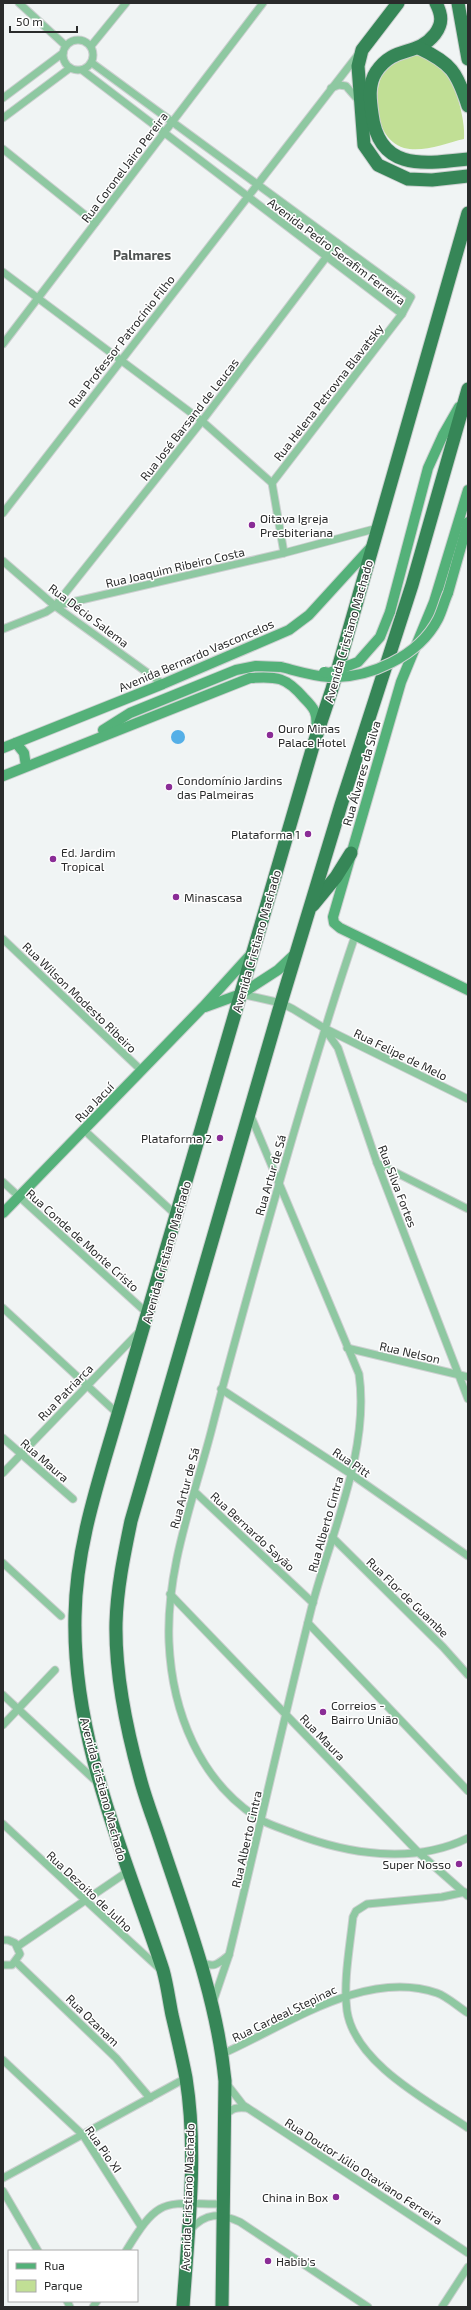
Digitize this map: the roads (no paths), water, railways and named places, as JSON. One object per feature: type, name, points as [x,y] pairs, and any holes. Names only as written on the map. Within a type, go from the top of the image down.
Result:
[{"type":"highway","points":[[436,3],[441,13],[441,24],[427,42],[419,48],[399,51],[386,59],[375,73],[369,97],[374,131],[384,147],[400,158],[418,163],[468,159]]},
{"type":"highway","points":[[458,3],[468,59]]},
{"type":"highway","points":[[398,4],[362,50],[358,66],[364,145],[378,165],[408,179],[432,180],[468,176]]},
{"type":"highway","points":[[419,48],[441,59],[454,70],[468,106]]},
{"type":"highway","name":"Avenida Cristiano Machado","points":[[183,2307],[188,2232],[191,2143],[186,2078],[164,1973],[127,1872],[85,1728],[77,1667],[75,1616],[83,1544],[118,1414],[252,953],[314,744],[332,689],[468,213]]},
{"type":"highway","points":[[222,2307],[225,2081],[222,2054],[213,2002],[202,1962],[140,1780],[128,1726],[119,1665],[117,1617],[118,1588],[131,1521],[249,1112],[309,910],[412,585],[467,392]]},
{"type":"highway","points":[[309,910],[336,877],[351,853]]},
{"type":"main road","points":[[85,742],[130,713],[236,670],[256,666],[329,672],[358,662],[380,637],[390,612],[428,468],[443,435],[467,392]]},
{"type":"main road","name":"Rua Álvares da Silva","points":[[468,490],[434,602],[401,682],[333,917],[334,923],[355,936],[468,990]]},
{"type":"main road","points":[[281,667],[308,675],[337,677],[352,676],[393,662],[412,649],[438,620],[448,593],[468,522]]},
{"type":"main road","name":"Avenida Bernardo Vasconcelos","points":[[3,748],[164,684],[289,630],[309,615],[372,546]]},
{"type":"main road","points":[[3,776],[85,742],[250,678],[269,676],[295,686],[315,710],[317,718],[314,744]]},
{"type":"main road","points":[[16,742],[24,753],[26,766]]},
{"type":"main road","name":"Rua Jacuí","points":[[203,1007],[241,994],[278,970],[297,952]]},
{"type":"main road","name":"Rua Jacuí","points":[[3,1213],[142,1071],[252,953]]},
{"type":"street","points":[[19,3],[66,46]]},
{"type":"street","points":[[91,46],[126,3]]},
{"type":"street","name":"Rua Coronel Jairo Pereira","points":[[3,344],[263,3]]},
{"type":"street","points":[[3,98],[63,53],[66,46],[76,40],[82,40],[91,46],[94,57],[92,63],[82,70],[70,68],[66,65],[63,53]]},
{"type":"street","name":"Rua Professor Patrocínio Filho","points":[[3,513],[120,360],[362,50]]},
{"type":"street","name":"Avenida Pedro Serafim Ferreira","points":[[82,70],[402,314],[411,297],[92,63]]},
{"type":"street","points":[[3,118],[70,68]]},
{"type":"street","points":[[331,88],[339,85],[346,86],[360,103]]},
{"type":"street","points":[[3,149],[95,223]]},
{"type":"street","name":"Rua José Barsand de Leucas","points":[[55,606],[202,421],[337,243]]},
{"type":"street","points":[[3,272],[202,421],[272,483],[284,552]]},
{"type":"street","name":"Rua Helena Petrovna Blavatsky","points":[[272,483],[402,314]]},
{"type":"street","name":"Rua Joaquim Ribeiro Costa","points":[[3,629],[46,612],[55,606],[284,552],[378,528]]},
{"type":"street","name":"Rua Décio Salema","points":[[3,560],[55,606],[164,684]]},
{"type":"street","name":"Rua Artur de Sá","points":[[355,936],[324,1028],[222,1389],[179,1549],[170,1594],[169,1641],[173,1678],[181,1716],[196,1750],[217,1783],[262,1820],[320,1844],[374,1854],[418,1852],[440,1848],[468,1838]]},
{"type":"street","name":"Rua Wilson Modesto Ribeiro","points":[[3,939],[142,1071]]},
{"type":"street","points":[[241,994],[281,1003]]},
{"type":"street","name":"Rua Silva Fortes","points":[[281,1003],[324,1028],[338,1048],[376,1163],[468,1399]]},
{"type":"street","name":"Rua Felipe de Melo","points":[[324,1028],[468,1099]]},
{"type":"street","name":"Rua Alberto Cintra","points":[[213,2002],[229,1955],[313,1603],[351,1474],[360,1432],[362,1406],[359,1374],[249,1112]]},
{"type":"street","points":[[84,1130],[176,1215]]},
{"type":"street","points":[[376,1163],[468,1209]]},
{"type":"street","name":"Rua Conde de Monte Cristo","points":[[3,1182],[148,1314]]},
{"type":"street","points":[[3,1308],[118,1414]]},
{"type":"street","name":"Rua Patriarca","points":[[3,1473],[144,1327]]},
{"type":"street","name":"Rua Nelson","points":[[347,1348],[468,1376]]},
{"type":"street","name":"Rua Pitt","points":[[222,1389],[351,1474],[468,1556]]},
{"type":"street","name":"Rua Maura","points":[[3,1438],[73,1499]]},
{"type":"street","name":"Rua Bernardo Sayão","points":[[195,1492],[313,1603]]},
{"type":"street","name":"Rua Flor de Guambe","points":[[332,1537],[443,1647],[468,1675]]},
{"type":"street","points":[[3,1564],[61,1616]]},
{"type":"street","name":"Rua Maura","points":[[170,1594],[418,1852],[466,1893]]},
{"type":"street","points":[[308,1623],[468,1791]]},
{"type":"street","points":[[3,1725],[55,1670]]},
{"type":"street","points":[[3,1695],[102,1787]]},
{"type":"street","name":"Rua Dezoito de Julho","points":[[3,1824],[164,1973]]},
{"type":"street","points":[[18,1946],[127,1872]]},
{"type":"street","points":[[466,1893],[367,1904],[356,1911],[353,1917],[346,1995],[347,2012],[353,2030],[372,2059],[391,2076],[468,2128]]},
{"type":"street","points":[[3,1940],[12,1941],[18,1946],[20,1954],[16,1962],[8,1966],[3,1965]]},
{"type":"street","points":[[202,1962],[210,1967],[216,1966],[229,1955]]},
{"type":"street","name":"Rua Ozanam","points":[[16,1962],[116,2058],[150,2098]]},
{"type":"street","name":"Rua Cardeal Stepinac","points":[[222,2054],[346,1995],[385,1988],[420,1988],[439,1994],[468,2013]]},
{"type":"street","name":"Rua Pio XI","points":[[3,2060],[83,2135],[141,2226]]},
{"type":"street","points":[[3,2178],[186,2078]]},
{"type":"street","name":"Rua Doutor Júlio Otaviano Ferreira","points":[[225,2081],[233,2094],[247,2108],[468,2253]]},
{"type":"street","points":[[224,2117],[231,2109],[238,2107],[247,2108]]},
{"type":"street","points":[[3,2191],[37,2250]]},
{"type":"street","points":[[127,2250],[141,2226],[154,2211],[162,2206],[173,2203],[189,2203],[224,2209],[240,2222],[368,2307]]},
{"type":"street","points":[[188,2232],[200,2222],[224,2209]]},
{"type":"street","points":[[442,2307],[468,2267]]},
{"type":"water","points":[[178,730],[183,732],[185,737],[183,742],[178,744],[173,742],[171,737],[173,732]]},
{"type":"place","name":"Oitava Igreja Presbiteriana","points":[[252,525]]},
{"type":"place","name":"Ouro Minas Palace Hotel","points":[[270,735]]},
{"type":"place","name":"Condomínio Jardins das Palmeiras","points":[[169,787]]},
{"type":"place","name":"Plataforma 1","points":[[308,834]]},
{"type":"place","name":"Ed. Jardim Tropical","points":[[53,859]]},
{"type":"place","name":"Minascasa","points":[[176,897]]},
{"type":"place","name":"Plataforma 2","points":[[220,1138]]},
{"type":"place","name":"Correios - Bairro União","points":[[323,1712]]},
{"type":"place","name":"Super Nosso","points":[[459,1864]]},
{"type":"place","name":"China in Box","points":[[336,2197]]},
{"type":"place","name":"Habib's","points":[[268,2261]]},
{"type":"district","name":"Palmares","points":[[142,255]]}]
